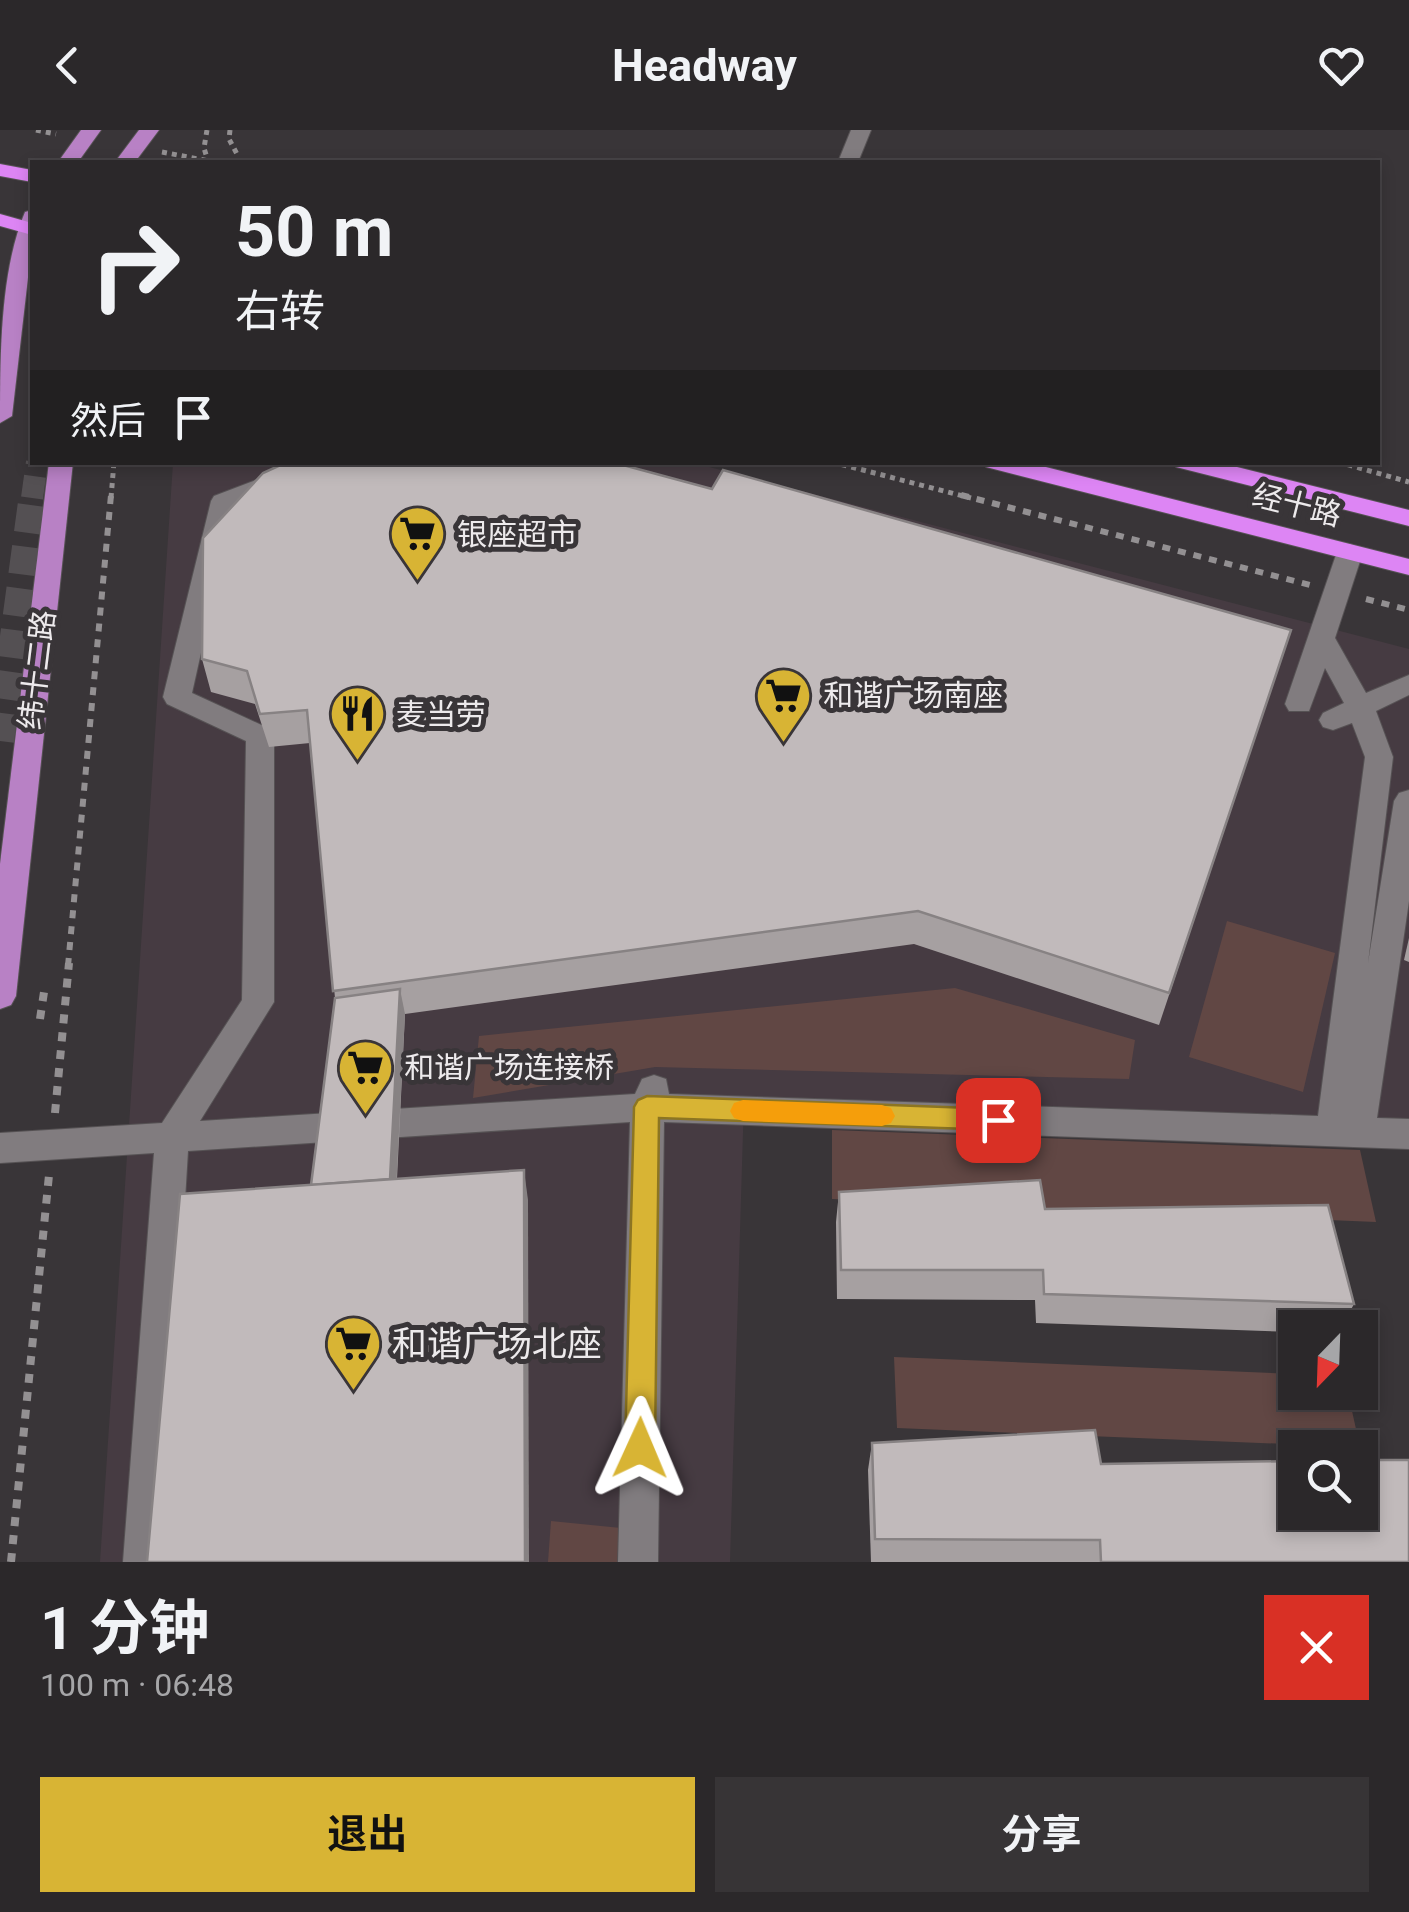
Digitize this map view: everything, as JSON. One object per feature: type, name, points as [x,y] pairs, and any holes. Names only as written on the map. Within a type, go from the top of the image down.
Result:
[{"type":"highway","points":[[0,170],[30,176]]},
{"type":"highway","points":[[0,220],[29,225]]},
{"type":"highway","name":"经十路","points":[[1007,465],[1409,567]]},
{"type":"highway","name":"经十路","points":[[1197,465],[1409,518]]},
{"type":"main road","points":[[130,155],[149,130]]},
{"type":"main road","points":[[69,160],[87,134]]},
{"type":"main road","points":[[0,416],[9,361],[15,273],[29,225]]},
{"type":"main road","name":"纬十二路","points":[[0,996],[61,465]]},
{"type":"street","points":[[849,160],[861,130]]},
{"type":"street","points":[[143,1562],[172,1136],[258,1002],[260,736],[176,697],[222,501],[319,465]]},
{"type":"street","points":[[1299,704],[1350,552]]},
{"type":"street","points":[[1320,636],[1346,713],[1378,756],[1346,1122]]},
{"type":"street","points":[[1346,713],[1409,684]]},
{"type":"street","points":[[1346,1122],[1409,801]]},
{"type":"street","points":[[0,1148],[647,1107],[1346,1122],[1409,1134]]},
{"type":"street","points":[[638,1562],[647,1107]]},
{"type":"path","points":[[207,130],[204,148],[209,160]]},
{"type":"path","points":[[230,130],[229,139],[237,154]]},
{"type":"path","points":[[12,1562],[114,465]]},
{"type":"path","points":[[844,465],[1409,610]]},
{"type":"path","points":[[1349,465],[1409,482]]},
{"type":"path","points":[[40,1019],[44,992]]},
{"type":"shaded area","points":[[173,465],[702,465],[1409,649],[1409,1141],[744,1099],[730,1562],[100,1562]]},
{"type":"shaded area","points":[[1227,921],[1335,953],[1303,1092],[1189,1057]]},
{"type":"shaded area","points":[[955,988],[1135,1040],[1129,1079],[655,1067],[473,1098],[479,1036]]},
{"type":"shaded area","points":[[832,1130],[1360,1150],[1376,1222],[832,1199]]},
{"type":"shaded area","points":[[894,1357],[1278,1373],[1278,1410],[1352,1410],[1356,1430],[1278,1430],[1278,1444],[897,1428]]},
{"type":"shaded area","points":[[551,1521],[621,1528],[618,1562],[548,1562]]},
{"type":"building","name":"和谐广场南座","points":[[280,465],[623,465],[712,489],[723,470],[1291,630],[1169,993],[918,911],[333,991],[307,710],[260,714],[247,671],[202,659],[203,538],[263,473]]},
{"type":"building","name":"和谐广场连接桥","points":[[400,989],[390,1179],[311,1185],[335,998]]},
{"type":"building","name":"和谐广场北座","points":[[524,1170],[525,1562],[147,1562],[180,1194]]},
{"type":"building","points":[[1040,1180],[1045,1209],[1328,1205],[1354,1304],[1044,1294],[1043,1270],[841,1270],[839,1192]]},
{"type":"building","points":[[1095,1430],[1101,1464],[1278,1461],[1278,1530],[1378,1530],[1378,1460],[1409,1460],[1409,1562],[1101,1562],[1100,1540],[875,1539],[872,1443]]},
{"type":"tunnel","points":[[32,498],[37,465]]},
{"type":"tunnel","points":[[0,741],[33,495]]},
{"type":"slow traffic","points":[[743,1111],[882,1116]]},
{"type":"place","name":"银座超市","points":[[418,583]]},
{"type":"place","name":"和谐广场南座","points":[[784,744]]},
{"type":"place","name":"麦当劳","points":[[357,763]]},
{"type":"place","name":"和谐广场连接桥","points":[[365,1116]]},
{"type":"place","name":"和谐广场北座","points":[[353,1393]]},
{"type":"route","points":[[640,1448],[647,1107],[998,1120]]}]
